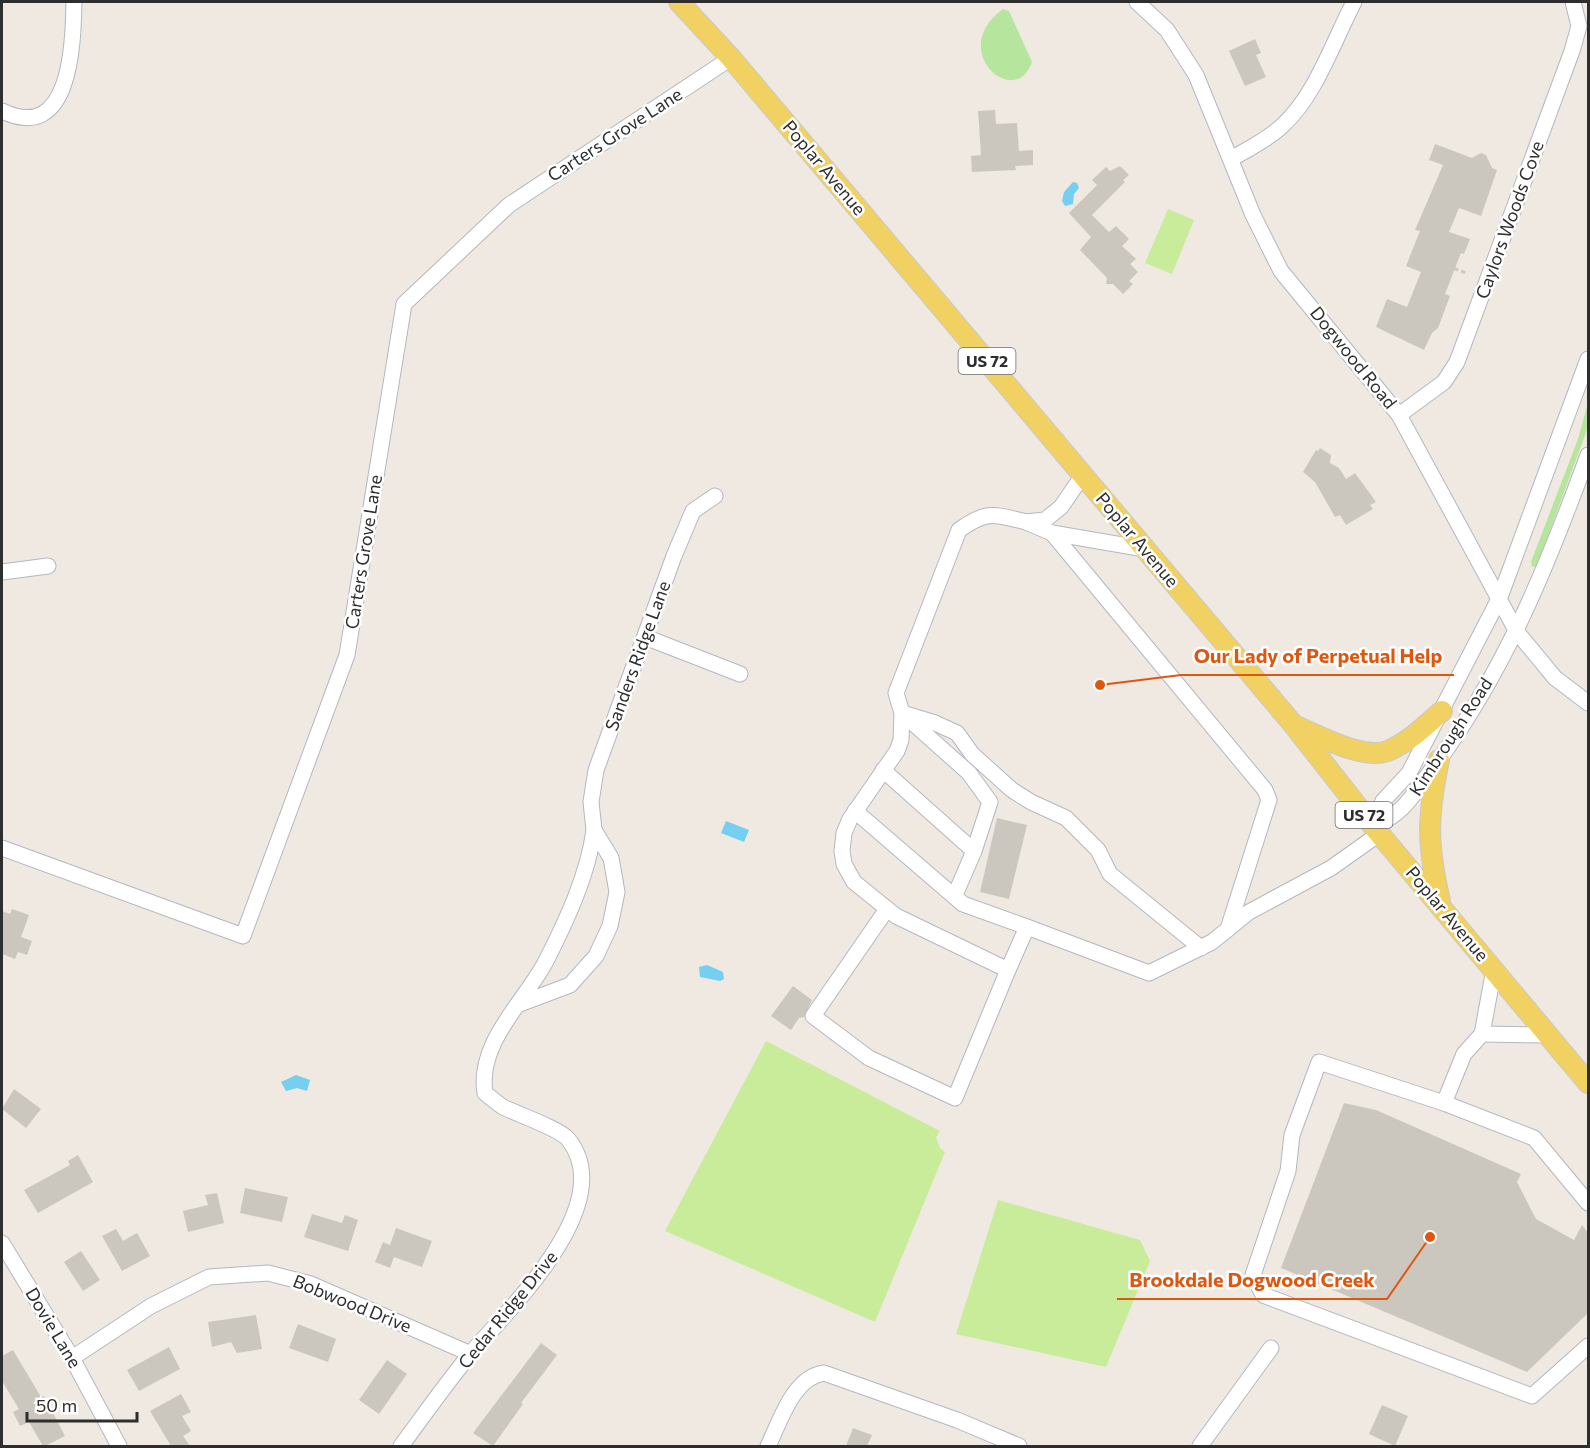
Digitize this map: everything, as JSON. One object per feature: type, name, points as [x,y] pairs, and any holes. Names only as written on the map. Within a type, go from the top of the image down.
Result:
[{"type":"main road","name":"Poplar Avenue","points":[[680,2],[731,58],[1292,723],[1376,830],[1441,904],[1588,1083]]},
{"type":"main road","points":[[1292,723],[1363,752],[1388,752],[1415,735],[1442,711]]},
{"type":"main road","points":[[1438,760],[1428,827],[1432,866],[1441,904]]},
{"type":"street","points":[[2,111],[13,116],[33,117],[48,111],[63,90],[74,35],[74,2]]},
{"type":"street","name":"Dogwood Road","points":[[1137,2],[1167,30],[1197,75],[1265,242],[1281,271],[1399,415],[1517,632],[1555,678],[1588,703]]},
{"type":"street","points":[[1231,159],[1266,139],[1292,116],[1306,95],[1354,2]]},
{"type":"street","name":"Caylors Woods Cove","points":[[1399,415],[1444,382],[1457,362],[1572,51],[1579,26],[1573,2]]},
{"type":"street","name":"Carters Grove Lane","points":[[2,848],[243,936],[346,655],[404,304],[509,205],[731,58]]},
{"type":"street","name":"Kimbrough Road","points":[[1376,830],[1383,801],[1409,772],[1500,597],[1588,359]]},
{"type":"street","name":"Kimbrough Road","points":[[1376,830],[1393,819],[1438,760],[1517,632],[1556,541],[1588,455]]},
{"type":"street","points":[[1026,522],[1045,520],[1061,507],[1083,475]]},
{"type":"street","name":"Sanders Ridge Lane","points":[[498,1034],[543,966],[560,932],[591,849],[594,830],[591,802],[596,770],[693,511],[715,496]]},
{"type":"street","points":[[1008,970],[891,913],[854,882],[844,864],[842,850],[844,833],[855,811],[897,751],[902,713],[896,693],[959,530],[979,516],[1001,516],[1026,522],[1052,533],[1145,549]]},
{"type":"street","points":[[1052,533],[1265,790],[1269,800],[1228,929]]},
{"type":"street","points":[[2,572],[48,566]]},
{"type":"street","points":[[645,637],[740,674]]},
{"type":"street","points":[[902,713],[969,773],[990,802],[974,850],[955,895]]},
{"type":"street","points":[[902,713],[935,723],[957,733],[972,754],[1012,790],[1030,802],[1066,818],[1082,831],[1098,850],[1110,873],[1201,948]]},
{"type":"street","points":[[884,770],[974,850]]},
{"type":"street","points":[[855,811],[963,904],[1149,973],[1201,948],[1249,912],[1331,868],[1376,830]]},
{"type":"street","name":"Sanders Ridge Lane","points":[[517,1005],[570,985],[596,956],[610,926],[617,892],[611,858],[594,830]]},
{"type":"street","points":[[891,913],[813,1016],[869,1058],[955,1098],[1027,927]]},
{"type":"street","points":[[1444,1103],[1464,1054],[1482,1034],[1494,969]]},
{"type":"street","name":"Cedar Ridge Drive","points":[[400,1446],[471,1354],[545,1268],[567,1233],[580,1188],[579,1162],[568,1138],[500,1105],[485,1093],[483,1079],[498,1034]]},
{"type":"street","points":[[1482,1034],[1549,1035]]},
{"type":"street","points":[[1588,1203],[1534,1138],[1444,1103],[1319,1062],[1292,1135],[1288,1170],[1253,1275],[1263,1294],[1532,1396],[1588,1346]]},
{"type":"street","name":"Dovie Lane","points":[[2,1242],[72,1358],[119,1446]]},
{"type":"street","name":"Bobwood Drive","points":[[72,1358],[150,1306],[209,1277],[268,1273],[311,1284],[471,1354]]},
{"type":"street","points":[[1200,1446],[1271,1348]]},
{"type":"street","points":[[768,1446],[797,1392],[808,1379],[824,1373],[957,1420],[1019,1446]]},
{"type":"path","points":[[1447,266],[1466,273]]},
{"type":"green space","points":[[1003,9],[1009,11],[1032,62],[1024,75],[1012,80],[1000,78],[990,69],[983,57],[981,41],[987,25]]},
{"type":"green space","points":[[1168,209],[1194,220],[1172,274],[1145,263]]},
{"type":"green space","points":[[1588,403],[1588,427],[1537,566],[1532,567],[1531,562],[1578,439]]},
{"type":"green space","points":[[766,1041],[940,1131],[936,1137],[940,1148],[945,1152],[875,1322],[665,1231]]},
{"type":"green space","points":[[998,1200],[1140,1240],[1150,1261],[1106,1367],[956,1334]]},
{"type":"water","points":[[1073,182],[1077,183],[1079,188],[1074,194],[1073,204],[1065,206],[1062,201],[1064,192]]},
{"type":"water","points":[[726,821],[749,830],[744,842],[721,833]]},
{"type":"water","points":[[707,965],[723,972],[724,979],[720,981],[700,977],[699,967]]},
{"type":"water","points":[[296,1075],[310,1080],[307,1091],[297,1088],[286,1091],[281,1082]]},
{"type":"building","points":[[1255,39],[1261,53],[1256,55],[1266,77],[1245,86],[1229,51]]},
{"type":"building","points":[[995,110],[996,124],[1017,123],[1019,151],[1033,150],[1033,165],[1015,166],[1016,170],[972,172],[971,156],[981,155],[978,111]]},
{"type":"building","points":[[1435,144],[1472,158],[1481,153],[1486,155],[1492,168],[1497,170],[1481,216],[1459,208],[1449,232],[1470,239],[1464,254],[1461,253],[1445,294],[1450,296],[1438,328],[1432,333],[1424,350],[1376,327],[1387,299],[1407,307],[1421,272],[1406,266],[1420,231],[1415,230],[1443,165],[1429,160]]},
{"type":"building","points":[[1120,166],[1129,175],[1123,180],[1125,182],[1092,215],[1109,232],[1116,226],[1129,239],[1122,246],[1136,259],[1130,264],[1138,272],[1129,281],[1133,284],[1123,294],[1113,284],[1106,284],[1107,278],[1080,250],[1091,237],[1069,213],[1097,185],[1092,180],[1106,167],[1110,171]]},
{"type":"building","points":[[1320,448],[1331,455],[1330,463],[1339,468],[1346,479],[1355,473],[1376,502],[1370,505],[1373,509],[1346,525],[1340,515],[1335,517],[1315,482],[1303,472],[1316,450]]},
{"type":"building","points":[[997,818],[1027,825],[1009,899],[980,892]]},
{"type":"building","points":[[12,909],[29,915],[21,937],[32,941],[27,955],[18,952],[15,959],[2,954],[2,911],[10,914]]},
{"type":"building","points":[[793,986],[812,1000],[804,1017],[799,1018],[791,1030],[771,1016]]},
{"type":"building","points":[[14,1089],[41,1109],[26,1128],[2,1109]]},
{"type":"building","points":[[1344,1103],[1376,1110],[1521,1174],[1517,1182],[1536,1219],[1574,1240],[1582,1225],[1588,1233],[1588,1313],[1527,1372],[1281,1268]]},
{"type":"building","points":[[78,1155],[93,1182],[38,1213],[24,1190],[70,1165],[68,1161]]},
{"type":"building","points":[[245,1188],[288,1197],[282,1222],[240,1213]]},
{"type":"building","points":[[217,1193],[224,1223],[188,1232],[183,1211],[208,1205],[205,1195]]},
{"type":"building","points":[[312,1214],[342,1223],[345,1215],[358,1220],[348,1251],[304,1237]]},
{"type":"building","points":[[396,1228],[432,1241],[422,1267],[394,1257],[390,1268],[375,1262],[383,1242],[390,1245]]},
{"type":"building","points":[[116,1229],[123,1241],[137,1233],[150,1256],[122,1271],[102,1236]]},
{"type":"building","points":[[81,1251],[100,1280],[83,1291],[64,1262]]},
{"type":"building","points":[[256,1315],[262,1349],[237,1353],[231,1342],[212,1347],[208,1322]]},
{"type":"building","points":[[298,1324],[336,1339],[328,1362],[289,1348]]},
{"type":"building","points":[[541,1343],[557,1355],[521,1403],[523,1404],[493,1446],[473,1433]]},
{"type":"building","points":[[169,1347],[180,1369],[139,1391],[127,1370]]},
{"type":"building","points":[[13,1350],[41,1397],[44,1396],[65,1436],[45,1446],[29,1422],[20,1426],[13,1412],[19,1409],[2,1381],[2,1356]]},
{"type":"building","points":[[387,1360],[407,1374],[379,1414],[359,1400]]},
{"type":"building","points":[[181,1394],[191,1412],[182,1416],[191,1431],[183,1436],[190,1446],[171,1446],[150,1411]]},
{"type":"building","points":[[1382,1405],[1408,1416],[1395,1446],[1369,1434]]},
{"type":"building","points":[[853,1428],[872,1435],[867,1446],[846,1446]]},
{"type":"place","name":"Our Lady of Perpetual Help","points":[[1100,685]]},
{"type":"place","name":"Brookdale Dogwood Creek","points":[[1430,1237]]}]
